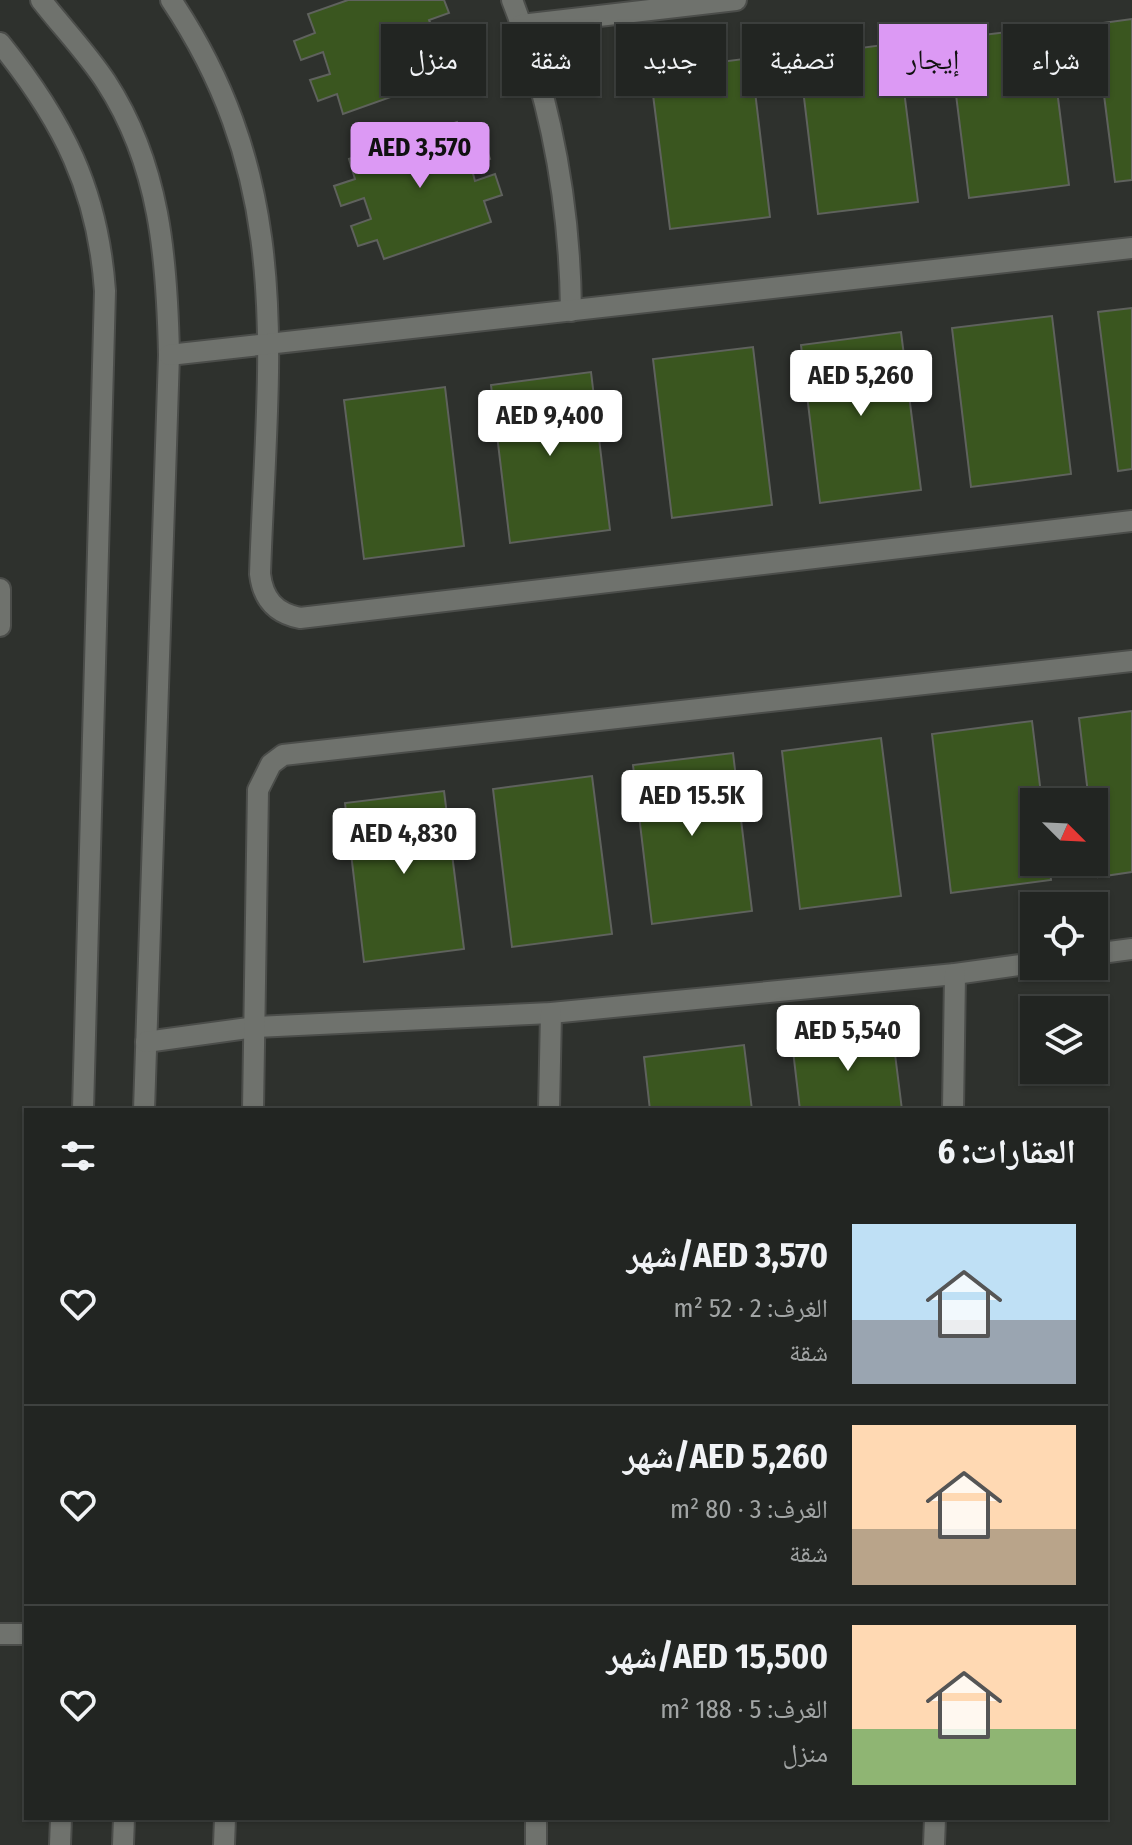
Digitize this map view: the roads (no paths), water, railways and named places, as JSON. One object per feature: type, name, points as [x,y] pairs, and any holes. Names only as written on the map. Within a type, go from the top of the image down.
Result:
[{"type":"street","points":[[41,0],[105,81],[146,166],[158,207],[167,263],[169,355],[144,1108]]},
{"type":"street","points":[[171,0],[211,66],[246,155],[265,248],[268,344],[260,574],[267,599],[287,615],[300,618],[1132,521]]},
{"type":"street","points":[[512,0],[521,24]]},
{"type":"street","points":[[530,24],[736,0]]},
{"type":"street","points":[[0,43],[49,107],[69,144],[95,218],[104,267],[83,1108]]},
{"type":"street","points":[[543,96],[560,174],[570,262],[571,311]]},
{"type":"street","points":[[169,355],[1132,248]]},
{"type":"street","points":[[0,589],[0,626]]},
{"type":"street","points":[[253,1108],[258,790],[271,764],[283,755],[1132,661]]},
{"type":"street","points":[[1108,952],[1132,949]]},
{"type":"street","points":[[146,1042],[256,1027],[551,1013],[1020,965]]},
{"type":"street","points":[[953,1108],[955,974]]},
{"type":"street","points":[[549,1108],[551,1013]]},
{"type":"street","points":[[0,1634],[24,1634]]},
{"type":"street","points":[[60,1845],[61,1820]]},
{"type":"street","points":[[123,1845],[124,1820]]},
{"type":"street","points":[[224,1845],[225,1820]]},
{"type":"street","points":[[536,1820],[536,1845]]},
{"type":"street","points":[[934,1845],[935,1820]]}]
